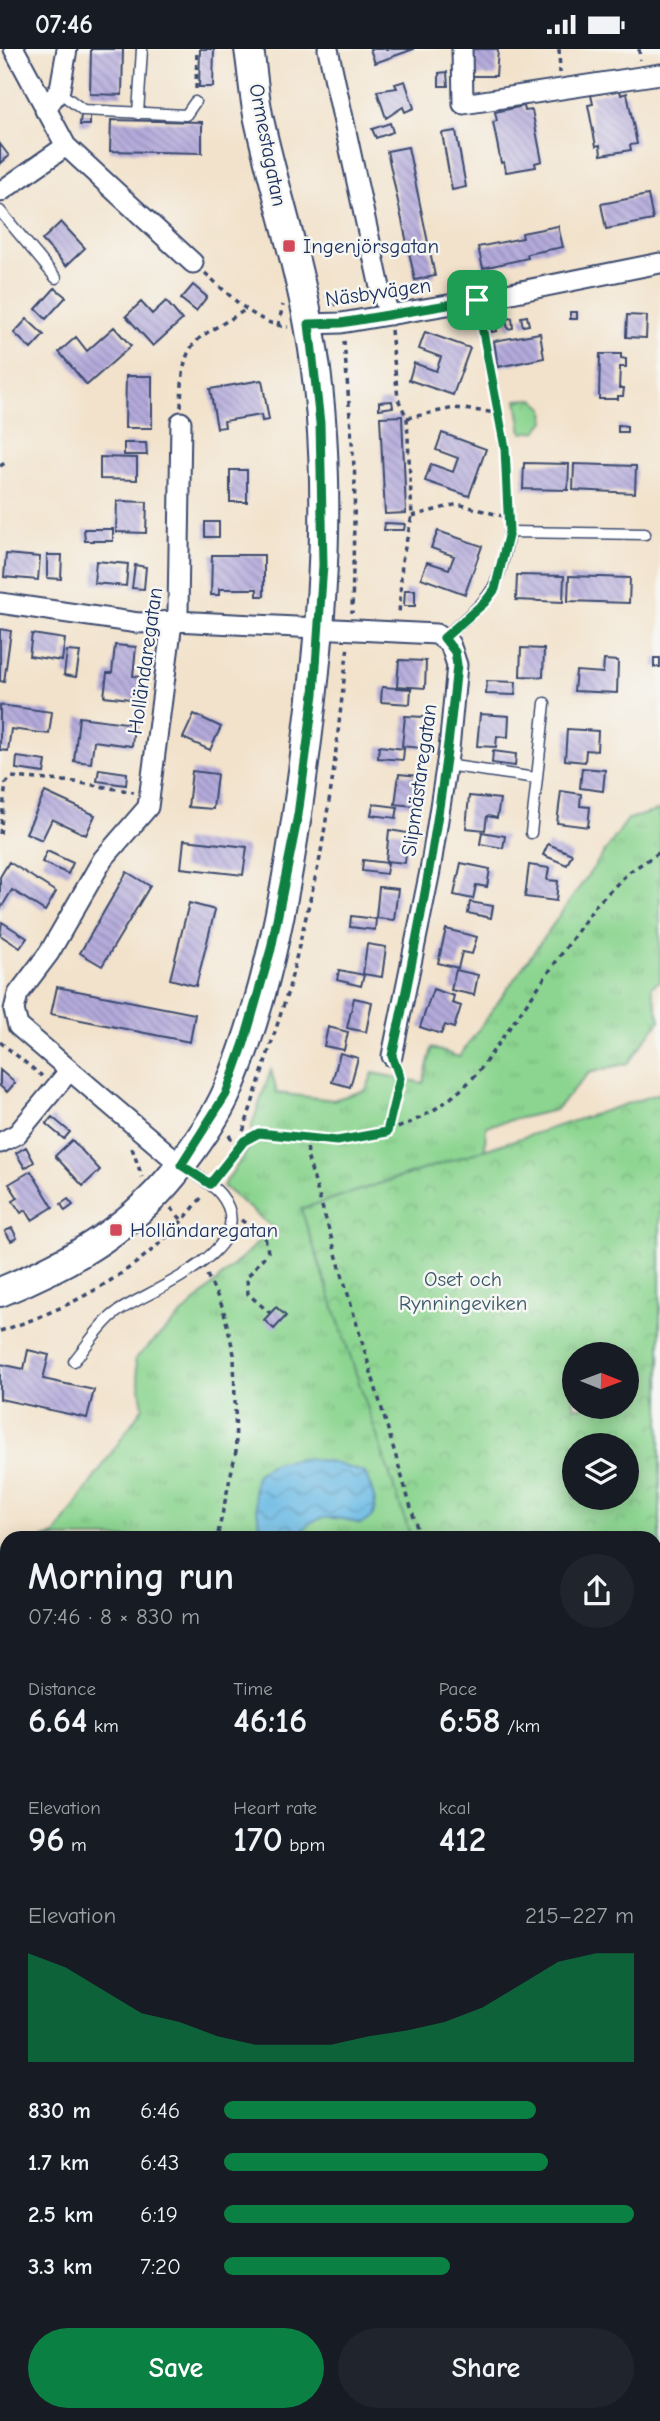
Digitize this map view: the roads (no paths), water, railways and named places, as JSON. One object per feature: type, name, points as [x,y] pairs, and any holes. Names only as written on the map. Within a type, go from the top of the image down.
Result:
[{"type":"street","points":[[13,49],[66,146],[193,263]]},
{"type":"street","points":[[45,110],[58,91],[66,49]]},
{"type":"street","name":"Ormestagatan","points":[[0,1292],[51,1271],[90,1249],[129,1221],[181,1165],[226,1094],[271,949],[298,815],[314,694],[323,565],[324,486],[302,326],[258,119],[249,49]]},
{"type":"street","points":[[328,49],[381,292],[390,315]]},
{"type":"street","points":[[462,49],[463,103],[660,73]]},
{"type":"street","points":[[0,192],[66,146]]},
{"type":"street","name":"Näsbyvägen","points":[[302,326],[341,323],[477,300],[660,264]]},
{"type":"street","name":"Holländaregatan","points":[[181,422],[178,612],[171,630],[148,807],[103,859],[49,953],[18,993],[14,1010],[18,1026],[181,1165]]},
{"type":"street","points":[[0,603],[138,623],[174,621],[318,628],[436,634],[444,638]]},
{"type":"street","name":"Slipmästaregatan","points":[[392,1056],[430,871],[446,765],[457,665],[455,652],[444,638]]},
{"type":"street","points":[[0,1143],[17,1134],[71,1070]]},
{"type":"lane","points":[[138,114],[142,49]]},
{"type":"lane","points":[[58,91],[83,110],[186,115],[195,102]]},
{"type":"lane","points":[[0,211],[56,278]]},
{"type":"lane","points":[[444,638],[485,602],[495,589],[509,532],[645,534]]},
{"type":"lane","points":[[531,833],[545,703]]},
{"type":"lane","points":[[446,765],[536,778]]},
{"type":"lane","points":[[74,1361],[115,1314],[201,1263],[220,1247],[227,1234],[228,1210],[222,1196],[210,1184],[181,1165]]},
{"type":"water","points":[[287,1460],[332,1462],[365,1473],[375,1502],[373,1515],[360,1524],[325,1518],[310,1523],[303,1531],[258,1531],[254,1492],[256,1476],[267,1466]]},
{"type":"place","name":"Ingenjörsgatan","points":[[289,246]]},
{"type":"place","name":"Holländaregatan","points":[[116,1230]]},
{"type":"park label","name":"Oset och Rynningeviken","points":[[463,1291]]}]
